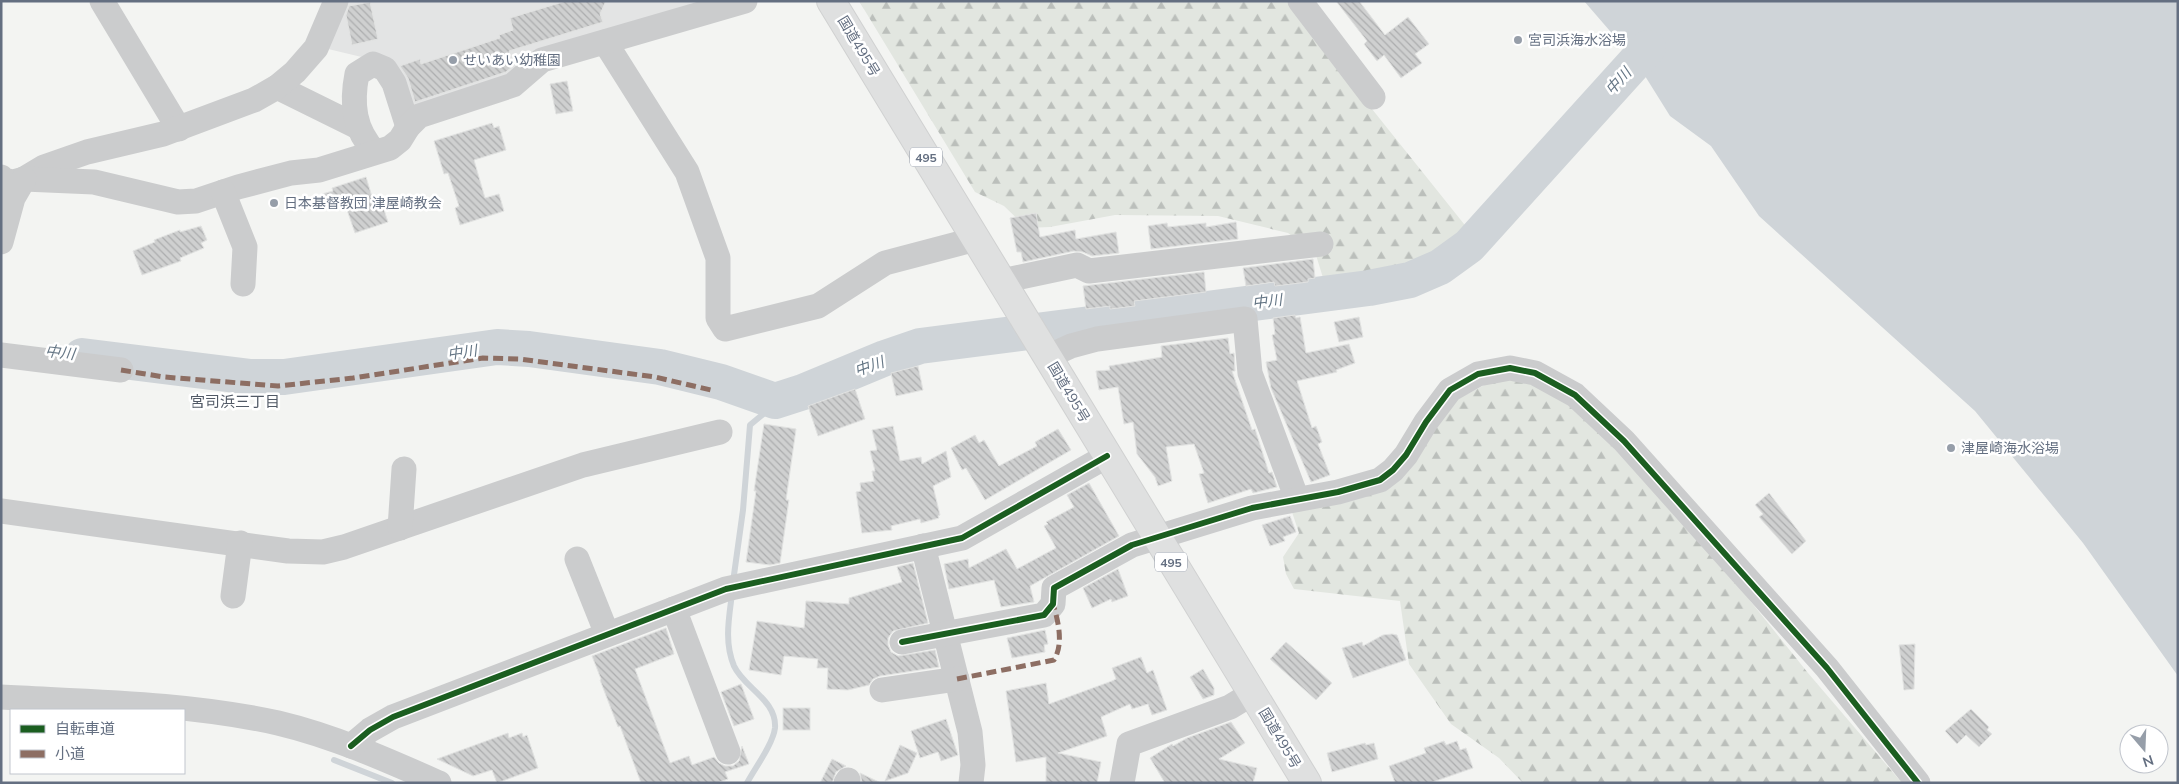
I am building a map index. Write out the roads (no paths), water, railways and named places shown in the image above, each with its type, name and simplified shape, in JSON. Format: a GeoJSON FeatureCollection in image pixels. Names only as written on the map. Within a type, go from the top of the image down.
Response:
{"type":"FeatureCollection","features":[{"type":"Feature","properties":{"kind":"highway","name":"国道495号"},"geometry":{"type":"LineString","coordinates":[[831,1],[1307,783]]}},
{"type":"Feature","properties":{"kind":"street"},"geometry":{"type":"LineString","coordinates":[[102,1],[179,129]]}},
{"type":"Feature","properties":{"kind":"street"},"geometry":{"type":"LineString","coordinates":[[12,178],[87,152],[179,129],[254,100],[277,87],[295,72],[316,48],[336,1]]}},
{"type":"Feature","properties":{"kind":"street"},"geometry":{"type":"LineString","coordinates":[[12,178],[94,182],[178,202],[196,201],[292,173],[319,170],[390,148],[400,140],[408,127],[419,116],[513,85],[542,60],[745,1]]}},
{"type":"Feature","properties":{"kind":"street"},"geometry":{"type":"LineString","coordinates":[[1300,1],[1373,97]]}},
{"type":"Feature","properties":{"kind":"street"},"geometry":{"type":"LineString","coordinates":[[605,42],[687,172],[718,258],[718,318],[725,329],[818,306],[885,263],[976,239]]}},
{"type":"Feature","properties":{"kind":"street"},"geometry":{"type":"LineString","coordinates":[[375,152],[358,128],[353,96],[357,74],[373,64],[385,69],[394,83],[408,127]]}},
{"type":"Feature","properties":{"kind":"street"},"geometry":{"type":"LineString","coordinates":[[277,87],[358,128]]}},
{"type":"Feature","properties":{"kind":"street"},"geometry":{"type":"LineString","coordinates":[[1,242],[13,198],[12,178]]}},
{"type":"Feature","properties":{"kind":"street"},"geometry":{"type":"LineString","coordinates":[[223,192],[245,247],[243,284]]}},
{"type":"Feature","properties":{"kind":"street"},"geometry":{"type":"LineString","coordinates":[[1002,281],[1077,265],[1089,271],[1321,244]]}},
{"type":"Feature","properties":{"kind":"street"},"geometry":{"type":"LineString","coordinates":[[1042,348],[1072,346],[1097,339],[1244,319],[1250,373],[1297,499]]}},
{"type":"Feature","properties":{"kind":"street"},"geometry":{"type":"LineString","coordinates":[[1,355],[120,370]]}},
{"type":"Feature","properties":{"kind":"street"},"geometry":{"type":"LineString","coordinates":[[902,642],[1044,615],[1053,604],[1054,588],[1132,545],[1157,539],[1252,508],[1338,492],[1380,480],[1393,470],[1406,455],[1426,422],[1450,390],[1478,374],[1510,368],[1535,373],[1575,395],[1624,441],[1827,668],[1918,783]]}},
{"type":"Feature","properties":{"kind":"street"},"geometry":{"type":"LineString","coordinates":[[1,511],[288,551],[323,552],[344,547],[583,465],[720,432]]}},
{"type":"Feature","properties":{"kind":"street"},"geometry":{"type":"LineString","coordinates":[[351,746],[370,730],[393,717],[730,587],[962,538],[1107,456]]}},
{"type":"Feature","properties":{"kind":"street"},"geometry":{"type":"LineString","coordinates":[[400,528],[404,469]]}},
{"type":"Feature","properties":{"kind":"street"},"geometry":{"type":"LineString","coordinates":[[233,596],[240,543]]}},
{"type":"Feature","properties":{"kind":"street"},"geometry":{"type":"LineString","coordinates":[[923,546],[970,732],[973,765],[971,783]]}},
{"type":"Feature","properties":{"kind":"street"},"geometry":{"type":"LineString","coordinates":[[577,559],[607,634]]}},
{"type":"Feature","properties":{"kind":"street"},"geometry":{"type":"LineString","coordinates":[[674,609],[728,752]]}},
{"type":"Feature","properties":{"kind":"street"},"geometry":{"type":"LineString","coordinates":[[882,690],[957,679]]}},
{"type":"Feature","properties":{"kind":"street"},"geometry":{"type":"LineString","coordinates":[[1122,783],[1129,744],[1230,707],[1253,694]]}},
{"type":"Feature","properties":{"kind":"street"},"geometry":{"type":"LineString","coordinates":[[1,697],[181,709]]}},
{"type":"Feature","properties":{"kind":"street"},"geometry":{"type":"LineString","coordinates":[[185,709],[279,723],[351,746],[439,783]]}},
{"type":"Feature","properties":{"kind":"waterway","name":"中川"},"geometry":{"type":"LineString","coordinates":[[82,356],[251,377],[284,377],[497,347],[529,349],[660,367],[721,382],[775,401],[803,392],[885,358],[920,346],[1369,288],[1410,280],[1440,267],[1469,246],[1648,48]]}},
{"type":"Feature","properties":{"kind":"waterway"},"geometry":{"type":"LineString","coordinates":[[733,582],[743,510],[750,425],[774,405],[775,401]]}},
{"type":"Feature","properties":{"kind":"waterway"},"geometry":{"type":"LineString","coordinates":[[732,594],[728,630],[731,657],[739,674],[766,702],[771,710],[775,728],[771,741],[747,783]]}},
{"type":"Feature","properties":{"kind":"waterway"},"geometry":{"type":"LineString","coordinates":[[334,760],[392,783]]}},
{"type":"Feature","properties":{"kind":"place","name":"宮司浜海水浴場"},"geometry":{"type":"Point","coordinates":[1518,40]}},
{"type":"Feature","properties":{"kind":"place","name":"せいあい幼稚園"},"geometry":{"type":"Point","coordinates":[453,60]}},
{"type":"Feature","properties":{"kind":"place","name":"日本基督教団 津屋崎教会"},"geometry":{"type":"Point","coordinates":[274,203]}},
{"type":"Feature","properties":{"kind":"place","name":"津屋崎海水浴場"},"geometry":{"type":"Point","coordinates":[1951,448]}},
{"type":"Feature","properties":{"kind":"district","name":"宮司浜三丁目"},"geometry":{"type":"Point","coordinates":[235,401]}}]}
